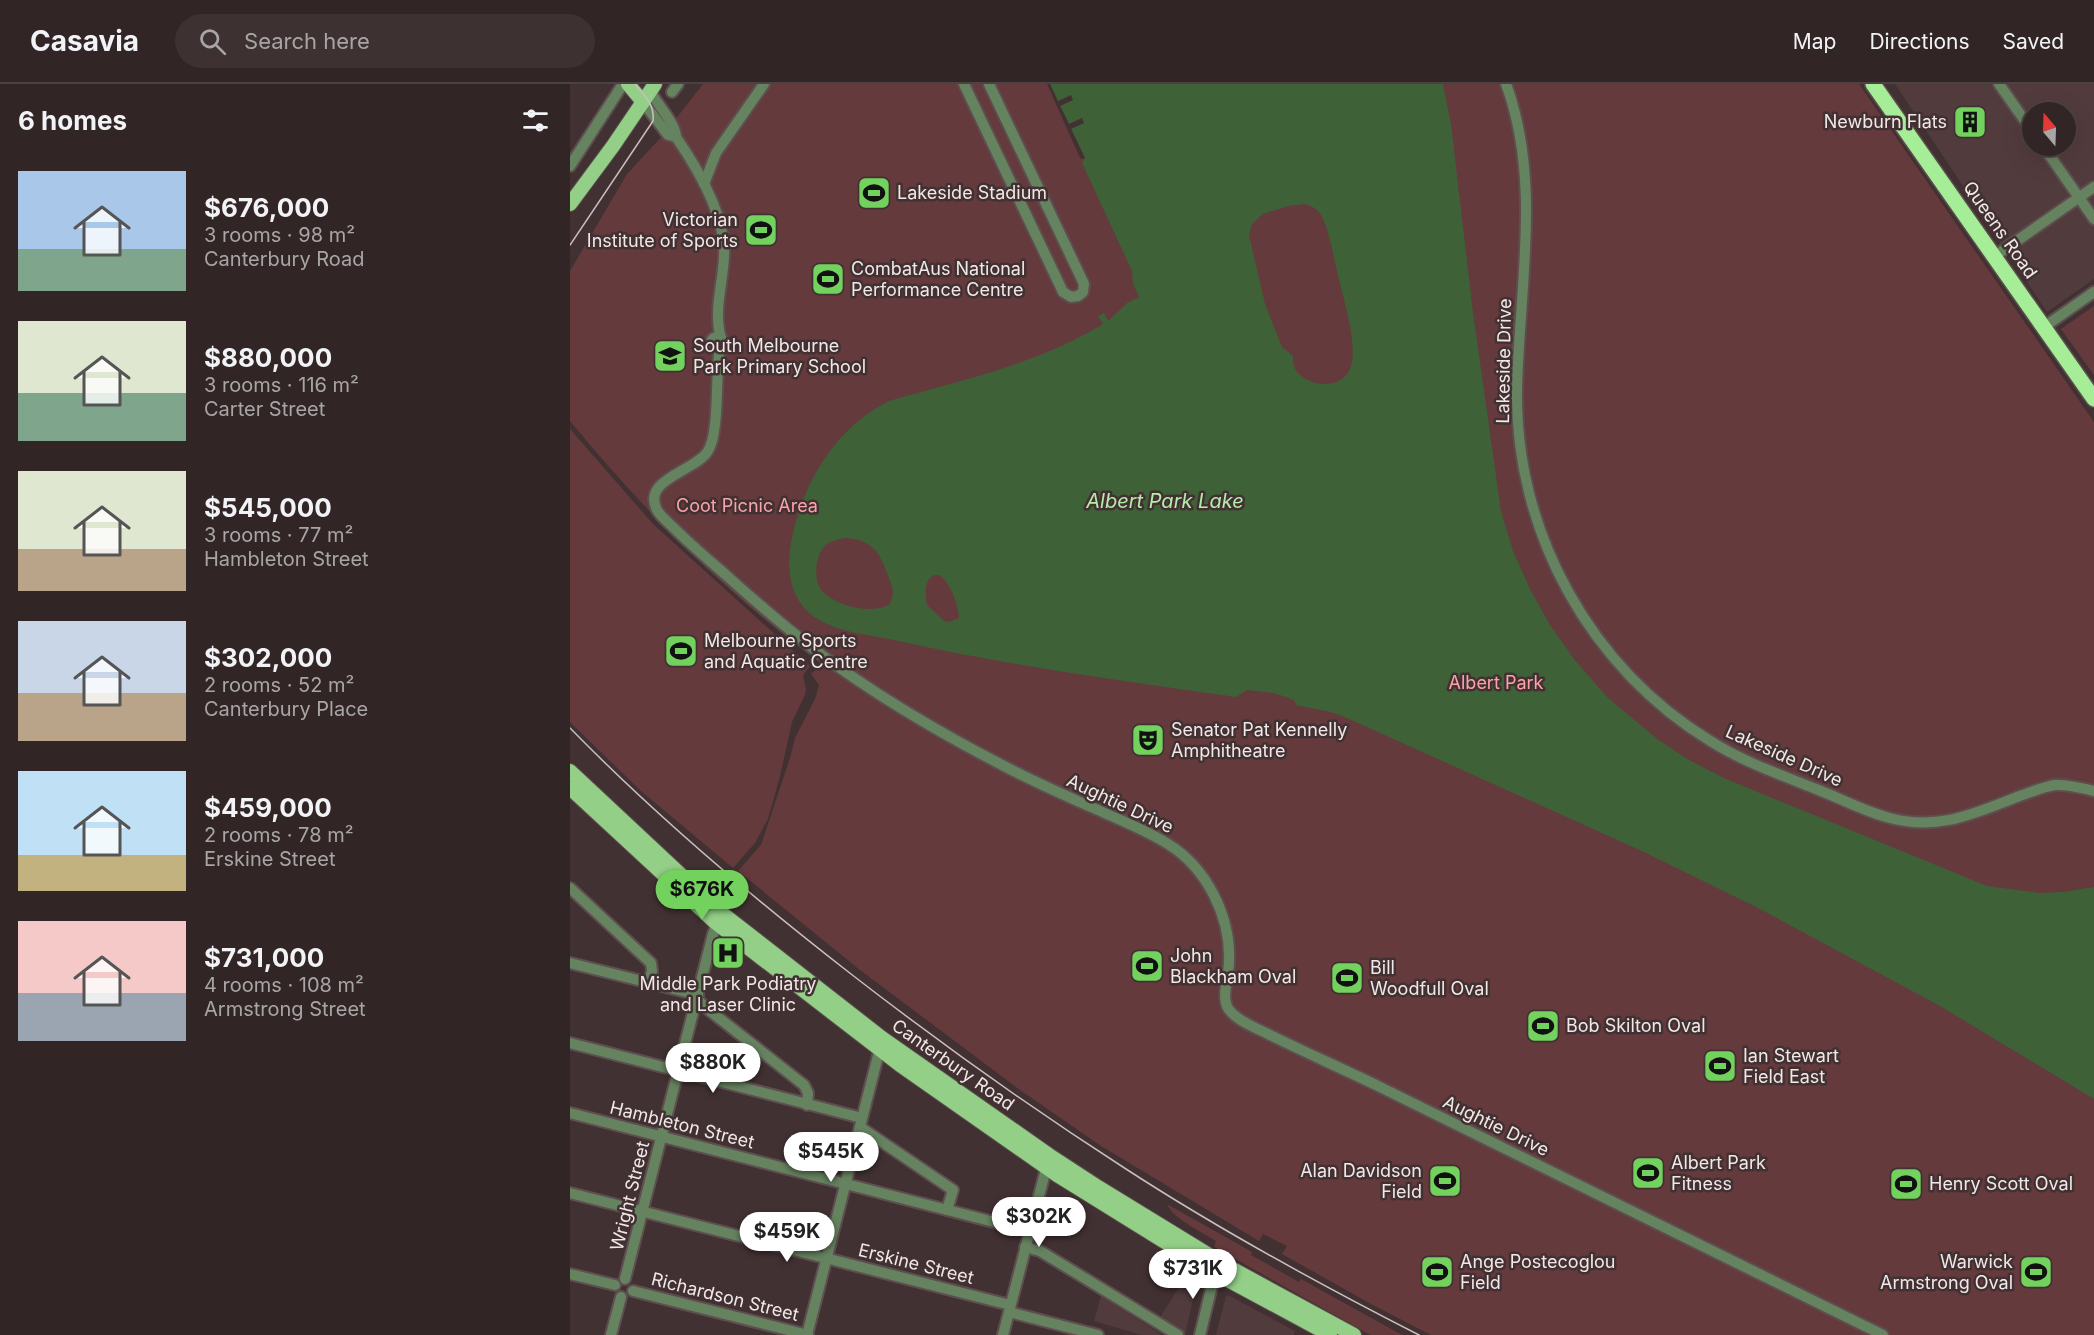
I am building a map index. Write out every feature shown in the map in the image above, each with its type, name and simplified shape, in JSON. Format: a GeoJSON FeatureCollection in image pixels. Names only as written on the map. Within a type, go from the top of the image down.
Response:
{"type":"FeatureCollection","features":[{"type":"Feature","properties":{"kind":"highway","name":"Queens Road"},"geometry":{"type":"LineString","coordinates":[[1873,84],[2094,399]]}},
{"type":"Feature","properties":{"kind":"main road"},"geometry":{"type":"LineString","coordinates":[[570,204],[613,146],[648,90],[628,84]]}},
{"type":"Feature","properties":{"kind":"main road","name":"Canterbury Road"},"geometry":{"type":"LineString","coordinates":[[570,771],[720,918]]}},
{"type":"Feature","properties":{"kind":"main road","name":"Canterbury Road"},"geometry":{"type":"LineString","coordinates":[[570,788],[720,918],[881,1044],[1048,1161],[1215,1273],[1330,1335]]}},
{"type":"Feature","properties":{"kind":"main road","name":"Canterbury Road"},"geometry":{"type":"LineString","coordinates":[[1048,1161],[1224,1264],[1354,1335]]}},
{"type":"Feature","properties":{"kind":"street"},"geometry":{"type":"LineString","coordinates":[[570,166],[623,84]]}},
{"type":"Feature","properties":{"kind":"street"},"geometry":{"type":"LineString","coordinates":[[704,184],[717,150],[764,84]]}},
{"type":"Feature","properties":{"kind":"street"},"geometry":{"type":"LineString","coordinates":[[964,84],[1063,292],[1071,297],[1078,296],[1083,292],[1084,284],[989,84]]}},
{"type":"Feature","properties":{"kind":"street","name":"Lakeside Drive"},"geometry":{"type":"LineString","coordinates":[[1506,84],[1520,129],[1524,166],[1525,227],[1517,391],[1522,465],[1536,522],[1553,565],[1577,609],[1607,651],[1654,699],[1712,742],[1752,762],[1888,818],[1919,823],[1938,823],[1972,815],[2052,785],[2094,791]]}},
{"type":"Feature","properties":{"kind":"street"},"geometry":{"type":"LineString","coordinates":[[1999,84],[2022,117]]}},
{"type":"Feature","properties":{"kind":"street","name":"Aughtie Drive"},"geometry":{"type":"LineString","coordinates":[[648,90],[668,135],[676,137],[690,156],[704,184],[724,239],[724,263],[717,323],[714,431],[711,446],[697,463],[666,480],[657,488],[655,501],[659,513],[766,611],[846,672],[968,747],[1049,789],[1166,842],[1187,858],[1205,879],[1222,917],[1229,955],[1225,1002],[1231,1012],[1250,1025],[1883,1335]]}},
{"type":"Feature","properties":{"kind":"street"},"geometry":{"type":"LineString","coordinates":[[2050,156],[2094,219]]}},
{"type":"Feature","properties":{"kind":"street"},"geometry":{"type":"LineString","coordinates":[[1995,256],[2094,187]]}},
{"type":"Feature","properties":{"kind":"street"},"geometry":{"type":"LineString","coordinates":[[2044,327],[2094,292]]}},
{"type":"Feature","properties":{"kind":"street"},"geometry":{"type":"LineString","coordinates":[[570,888],[651,963],[652,972],[649,983]]}},
{"type":"Feature","properties":{"kind":"street","name":"Wright Street"},"geometry":{"type":"LineString","coordinates":[[626,1279],[697,997],[720,918]]}},
{"type":"Feature","properties":{"kind":"street"},"geometry":{"type":"LineString","coordinates":[[570,963],[697,997],[705,1007],[804,1085],[808,1093],[807,1105]]}},
{"type":"Feature","properties":{"kind":"street"},"geometry":{"type":"LineString","coordinates":[[570,1043],[807,1105],[861,1122],[953,1190],[947,1210]]}},
{"type":"Feature","properties":{"kind":"street"},"geometry":{"type":"LineString","coordinates":[[807,1335],[881,1044]]}},
{"type":"Feature","properties":{"kind":"street","name":"Hambleton Street"},"geometry":{"type":"LineString","coordinates":[[570,1113],[1029,1231]]}},
{"type":"Feature","properties":{"kind":"street"},"geometry":{"type":"LineString","coordinates":[[1003,1335],[1048,1161]]}},
{"type":"Feature","properties":{"kind":"street","name":"Erskine Street"},"geometry":{"type":"LineString","coordinates":[[570,1193],[1010,1308],[1098,1335]]}},
{"type":"Feature","properties":{"kind":"street"},"geometry":{"type":"LineString","coordinates":[[1025,1247],[1040,1251],[1178,1335]]}},
{"type":"Feature","properties":{"kind":"street"},"geometry":{"type":"LineString","coordinates":[[1200,1335],[1215,1273]]}},
{"type":"Feature","properties":{"kind":"street"},"geometry":{"type":"LineString","coordinates":[[570,1274],[615,1285]]}},
{"type":"Feature","properties":{"kind":"street"},"geometry":{"type":"LineString","coordinates":[[615,1285],[618,1281],[626,1279],[632,1284],[633,1291],[629,1296],[621,1297]]}},
{"type":"Feature","properties":{"kind":"street"},"geometry":{"type":"LineString","coordinates":[[615,1285],[616,1292],[621,1297]]}},
{"type":"Feature","properties":{"kind":"street","name":"Richardson Street"},"geometry":{"type":"LineString","coordinates":[[633,1291],[807,1335]]}},
{"type":"Feature","properties":{"kind":"street"},"geometry":{"type":"LineString","coordinates":[[611,1335],[621,1297]]}},
{"type":"Feature","properties":{"kind":"shaded area"},"geometry":{"type":"Polygon","coordinates":[[[1895,84],[2094,84],[2094,279],[2047,312],[1895,84]]]}},
{"type":"Feature","properties":{"kind":"shaded area"},"geometry":{"type":"Polygon","coordinates":[[[1189,1271],[1198,1277],[1185,1335],[1159,1319],[1189,1271]]]}},
{"type":"Feature","properties":{"kind":"shaded area"},"geometry":{"type":"Polygon","coordinates":[[[1228,1295],[1295,1331],[1294,1335],[1216,1335],[1228,1295]]]}},
{"type":"Feature","properties":{"kind":"shaded area"},"geometry":{"type":"Polygon","coordinates":[[[1101,1296],[1162,1335],[1142,1335],[1094,1321],[1101,1296]]]}},
{"type":"Feature","properties":{"kind":"green space","name":"Albert Park"},"geometry":{"type":"Polygon","coordinates":[[[703,84],[1859,84],[2094,422],[2094,1335],[1431,1335],[1282,1254],[1287,1246],[1263,1234],[1259,1241],[1101,1146],[1020,1090],[860,970],[738,871],[761,845],[795,738],[815,699],[819,685],[811,674],[822,664],[752,609],[688,550],[628,488],[570,421],[570,271],[627,174],[664,134],[703,84]]]}},
{"type":"Feature","properties":{"kind":"green space"},"geometry":{"type":"Polygon","coordinates":[[[2094,306],[2094,375],[2061,329],[2094,306]]]}},
{"type":"Feature","properties":{"kind":"green space","name":"Melbourne Sports and Aquatic Centre"},"geometry":{"type":"Polygon","coordinates":[[[570,429],[653,524],[810,666],[803,675],[805,695],[792,722],[768,819],[755,843],[733,868],[641,791],[570,722],[570,429]]]}},
{"type":"Feature","properties":{"kind":"green space"},"geometry":{"type":"Polygon","coordinates":[[[1167,1204],[1252,1252],[1251,1255],[1299,1282],[1301,1279],[1402,1335],[1371,1335],[1365,1332],[1214,1247],[1216,1241],[1181,1220],[1167,1204]]]}},
{"type":"Feature","properties":{"kind":"water","name":"Albert Park Lake"},"geometry":{"type":"Polygon","coordinates":[[[1050,84],[1443,84],[1451,124],[1473,313],[1501,511],[1513,551],[1550,625],[1574,659],[1607,697],[1656,738],[1689,760],[1726,779],[1987,886],[2039,893],[2094,887],[2094,1099],[1940,1006],[1760,909],[1644,852],[1347,718],[1331,712],[1296,705],[1294,700],[1274,693],[1247,690],[1236,697],[1067,672],[941,650],[837,628],[806,610],[798,600],[790,577],[789,564],[794,527],[812,480],[844,434],[873,410],[889,401],[999,370],[1078,338],[1103,324],[1098,316],[1104,313],[1108,321],[1127,303],[1139,297],[1133,284],[1132,271],[1082,163],[1085,158],[1050,84]],[[1305,204],[1288,206],[1263,214],[1252,224],[1249,235],[1265,304],[1282,347],[1293,356],[1295,369],[1307,380],[1324,384],[1333,383],[1341,380],[1347,374],[1353,357],[1353,346],[1332,246],[1325,224],[1317,210],[1305,204]],[[844,538],[833,541],[823,548],[818,558],[816,576],[823,592],[837,602],[864,609],[889,605],[893,595],[892,588],[886,569],[874,549],[854,539],[844,538]],[[940,575],[931,577],[926,588],[927,605],[944,621],[949,622],[959,618],[951,589],[940,575]]]}},
{"type":"Feature","properties":{"kind":"pier"},"geometry":{"type":"Polygon","coordinates":[[[1047,84],[1050,84],[1058,101],[1071,95],[1073,100],[1060,106],[1069,124],[1082,118],[1084,123],[1071,129],[1085,158],[1083,159],[1080,158],[1047,84]]]}},
{"type":"Feature","properties":{"kind":"tram line"},"geometry":{"type":"LineString","coordinates":[[570,245],[653,121],[651,105],[635,84]]}},
{"type":"Feature","properties":{"kind":"tram line"},"geometry":{"type":"LineString","coordinates":[[570,728],[671,825],[778,916],[918,1025],[986,1074],[1091,1146],[1197,1214],[1419,1335]]}},
{"type":"Feature","properties":{"kind":"place","name":"Newburn Flats"},"geometry":{"type":"Point","coordinates":[1970,122]}},
{"type":"Feature","properties":{"kind":"place","name":"Lakeside Stadium"},"geometry":{"type":"Point","coordinates":[874,193]}},
{"type":"Feature","properties":{"kind":"place","name":"Victorian Institute of Sports"},"geometry":{"type":"Point","coordinates":[761,230]}},
{"type":"Feature","properties":{"kind":"place","name":"CombatAus National Performance Centre"},"geometry":{"type":"Point","coordinates":[828,279]}},
{"type":"Feature","properties":{"kind":"place","name":"South Melbourne Park Primary School"},"geometry":{"type":"Point","coordinates":[670,356]}},
{"type":"Feature","properties":{"kind":"place","name":"Melbourne Sports and Aquatic Centre"},"geometry":{"type":"Point","coordinates":[681,651]}},
{"type":"Feature","properties":{"kind":"place","name":"Senator Pat Kennelly Amphitheatre"},"geometry":{"type":"Point","coordinates":[1148,740]}},
{"type":"Feature","properties":{"kind":"place","name":"Middle Park Podiatry and Laser Clinic"},"geometry":{"type":"Point","coordinates":[728,953]}},
{"type":"Feature","properties":{"kind":"place","name":"John Blackham Oval"},"geometry":{"type":"Point","coordinates":[1147,966]}},
{"type":"Feature","properties":{"kind":"place","name":"Bill Woodfull Oval"},"geometry":{"type":"Point","coordinates":[1347,978]}},
{"type":"Feature","properties":{"kind":"place","name":"Bob Skilton Oval"},"geometry":{"type":"Point","coordinates":[1543,1026]}},
{"type":"Feature","properties":{"kind":"place","name":"Ian Stewart Field East"},"geometry":{"type":"Point","coordinates":[1720,1066]}},
{"type":"Feature","properties":{"kind":"place","name":"Albert Park Fitness"},"geometry":{"type":"Point","coordinates":[1648,1173]}},
{"type":"Feature","properties":{"kind":"place","name":"Alan Davidson Field"},"geometry":{"type":"Point","coordinates":[1445,1181]}},
{"type":"Feature","properties":{"kind":"place","name":"Henry Scott Oval"},"geometry":{"type":"Point","coordinates":[1906,1184]}},
{"type":"Feature","properties":{"kind":"place","name":"Ange Postecoglou Field"},"geometry":{"type":"Point","coordinates":[1437,1272]}},
{"type":"Feature","properties":{"kind":"place","name":"Warwick Armstrong Oval"},"geometry":{"type":"Point","coordinates":[2036,1272]}},
{"type":"Feature","properties":{"kind":"park label","name":"Coot Picnic Area"},"geometry":{"type":"Point","coordinates":[747,506]}}]}
